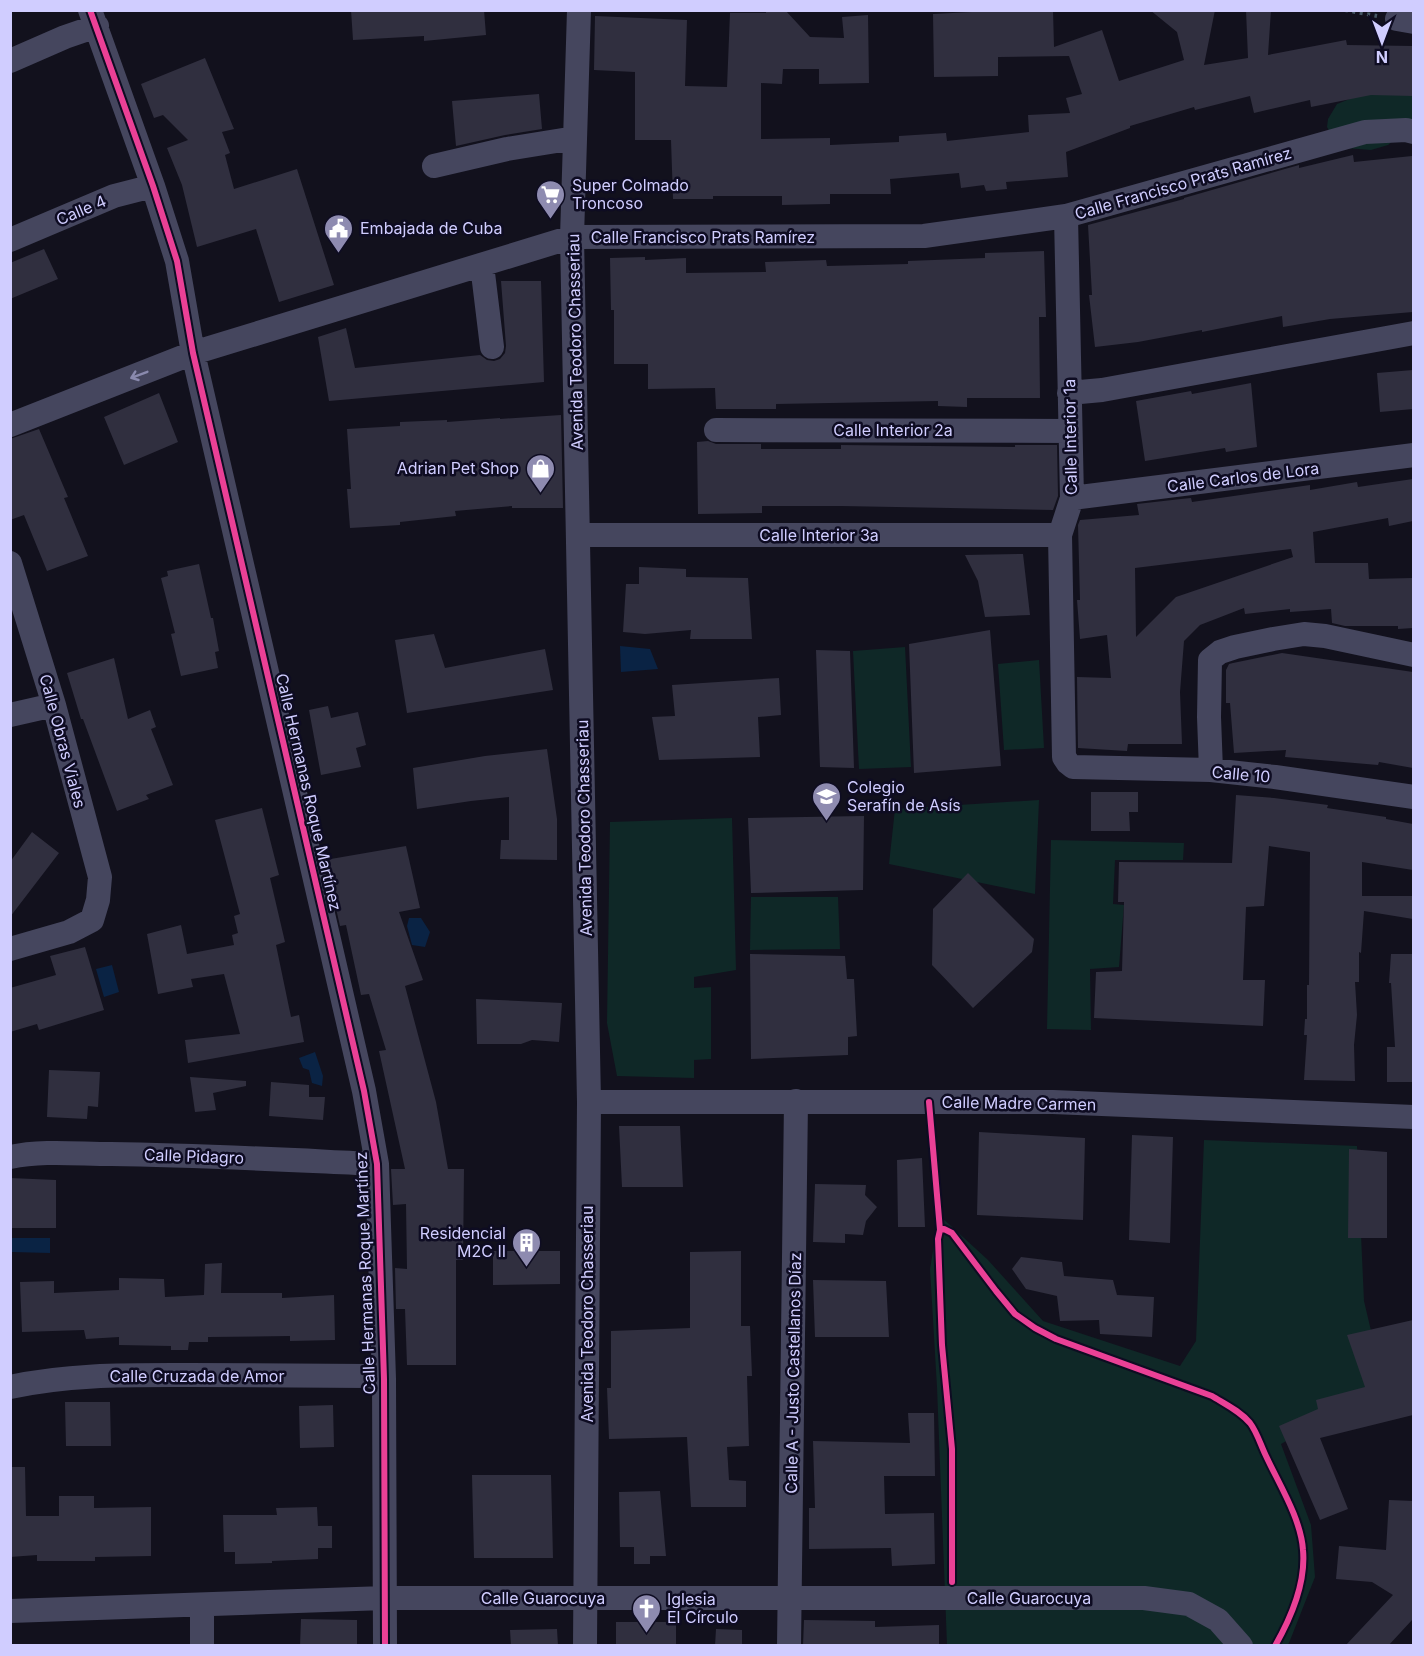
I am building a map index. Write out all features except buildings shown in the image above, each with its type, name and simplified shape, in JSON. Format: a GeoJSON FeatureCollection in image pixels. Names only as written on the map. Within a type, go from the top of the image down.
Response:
{"type":"FeatureCollection","features":[{"type":"Feature","properties":{"kind":"street","name":"Avenida Teodoro Chasseriau"},"geometry":{"type":"LineString","coordinates":[[579,10],[572,237],[589,1102],[585,1646]]}},
{"type":"Feature","properties":{"kind":"street"},"geometry":{"type":"LineString","coordinates":[[10,61],[65,37],[94,18]]}},
{"type":"Feature","properties":{"kind":"street","name":"Calle Hermanas Roque Martínez"},"geometry":{"type":"LineString","coordinates":[[94,18],[177,261],[193,354],[361,1079],[378,1164],[384,1379],[385,1646]]}},
{"type":"Feature","properties":{"kind":"street","name":"Calle Francisco Prats Ramírez"},"geometry":{"type":"LineString","coordinates":[[10,425],[193,354],[572,237],[924,236],[1066,216],[1365,132],[1406,130],[1413,132]]}},
{"type":"Feature","properties":{"kind":"street"},"geometry":{"type":"LineString","coordinates":[[434,166],[507,149],[575,138]]}},
{"type":"Feature","properties":{"kind":"street","name":"Calle 4"},"geometry":{"type":"LineString","coordinates":[[10,240],[114,196],[153,186]]}},
{"type":"Feature","properties":{"kind":"street","name":"Calle Interior 1a"},"geometry":{"type":"LineString","coordinates":[[1066,216],[1072,498],[1060,535],[1064,757],[1068,764]]}},
{"type":"Feature","properties":{"kind":"street"},"geometry":{"type":"LineString","coordinates":[[482,265],[492,347]]}},
{"type":"Feature","properties":{"kind":"street"},"geometry":{"type":"LineString","coordinates":[[1070,393],[1102,390],[1413,333]]}},
{"type":"Feature","properties":{"kind":"street","name":"Calle Interior 2a"},"geometry":{"type":"LineString","coordinates":[[716,430],[1070,431]]}},
{"type":"Feature","properties":{"kind":"street","name":"Calle Carlos de Lora"},"geometry":{"type":"LineString","coordinates":[[1072,498],[1413,455]]}},
{"type":"Feature","properties":{"kind":"street","name":"Calle Interior 3a"},"geometry":{"type":"LineString","coordinates":[[579,535],[1060,535]]}},
{"type":"Feature","properties":{"kind":"street","name":"Calle Obras Viales"},"geometry":{"type":"LineString","coordinates":[[10,563],[54,705],[100,877],[98,900],[92,920],[69,933],[10,949]]}},
{"type":"Feature","properties":{"kind":"street"},"geometry":{"type":"LineString","coordinates":[[1211,770],[1210,660],[1220,651],[1304,634],[1324,636],[1413,655]]}},
{"type":"Feature","properties":{"kind":"street"},"geometry":{"type":"LineString","coordinates":[[10,715],[54,705]]}},
{"type":"Feature","properties":{"kind":"street","name":"Calle 10"},"geometry":{"type":"LineString","coordinates":[[1068,764],[1073,767],[1211,770],[1413,797]]}},
{"type":"Feature","properties":{"kind":"street","name":"Calle A - Justo Castellanos Díaz"},"geometry":{"type":"LineString","coordinates":[[789,1646],[796,1101]]}},
{"type":"Feature","properties":{"kind":"street","name":"Calle Madre Carmen"},"geometry":{"type":"LineString","coordinates":[[589,1102],[1053,1102],[1413,1117]]}},
{"type":"Feature","properties":{"kind":"street","name":"Calle Pidagro"},"geometry":{"type":"LineString","coordinates":[[10,1157],[41,1154],[130,1154],[378,1164]]}},
{"type":"Feature","properties":{"kind":"street","name":"Calle Cruzada de Amor"},"geometry":{"type":"LineString","coordinates":[[10,1387],[65,1378],[120,1375],[368,1376],[384,1379]]}},
{"type":"Feature","properties":{"kind":"street","name":"Calle Guarocuya"},"geometry":{"type":"LineString","coordinates":[[10,1611],[385,1598],[1144,1598],[1189,1604],[1218,1620],[1241,1646]]}},
{"type":"Feature","properties":{"kind":"street"},"geometry":{"type":"LineString","coordinates":[[202,1605],[202,1646]]}},
{"type":"Feature","properties":{"kind":"path"},"geometry":{"type":"LineString","coordinates":[[1345,10],[1405,21]]}},
{"type":"Feature","properties":{"kind":"green space"},"geometry":{"type":"Polygon","coordinates":[[[1413,87],[1413,123],[1388,145],[1371,150],[1346,148],[1332,136],[1327,127],[1328,119],[1337,104],[1375,89],[1413,87]]]}},
{"type":"Feature","properties":{"kind":"green space"},"geometry":{"type":"Polygon","coordinates":[[[905,647],[911,767],[859,769],[853,651],[905,647]]]}},
{"type":"Feature","properties":{"kind":"green space"},"geometry":{"type":"Polygon","coordinates":[[[1039,660],[1044,748],[1004,750],[998,664],[1039,660]]]}},
{"type":"Feature","properties":{"kind":"green space"},"geometry":{"type":"Polygon","coordinates":[[[1039,800],[1035,894],[889,864],[895,809],[1039,800]]]}},
{"type":"Feature","properties":{"kind":"green space"},"geometry":{"type":"Polygon","coordinates":[[[732,818],[736,970],[694,977],[694,988],[711,987],[711,1059],[694,1060],[694,1078],[617,1076],[607,1023],[610,822],[732,818]]]}},
{"type":"Feature","properties":{"kind":"green space"},"geometry":{"type":"Polygon","coordinates":[[[1051,840],[1184,843],[1183,860],[1115,860],[1113,904],[1124,905],[1119,967],[1090,969],[1091,1030],[1047,1029],[1051,840]]]}},
{"type":"Feature","properties":{"kind":"green space"},"geometry":{"type":"Polygon","coordinates":[[[751,897],[838,897],[840,949],[750,950],[751,897]]]}},
{"type":"Feature","properties":{"kind":"green space"},"geometry":{"type":"Polygon","coordinates":[[[1204,1140],[1357,1146],[1364,1301],[1384,1386],[1281,1444],[1311,1525],[1315,1577],[1289,1643],[1287,1645],[947,1645],[930,1269],[939,1215],[988,1260],[1043,1321],[1180,1366],[1196,1341],[1204,1140]]]}},
{"type":"Feature","properties":{"kind":"water"},"geometry":{"type":"Polygon","coordinates":[[[620,646],[650,649],[658,669],[621,672],[620,646]]]}},
{"type":"Feature","properties":{"kind":"water"},"geometry":{"type":"Polygon","coordinates":[[[409,918],[421,918],[430,932],[425,947],[412,945],[407,926],[409,918]]]}},
{"type":"Feature","properties":{"kind":"water"},"geometry":{"type":"Polygon","coordinates":[[[112,965],[119,992],[104,997],[96,969],[112,965]]]}},
{"type":"Feature","properties":{"kind":"water"},"geometry":{"type":"Polygon","coordinates":[[[315,1052],[323,1076],[322,1086],[312,1083],[309,1070],[303,1068],[299,1058],[315,1052]]]}},
{"type":"Feature","properties":{"kind":"water"},"geometry":{"type":"Polygon","coordinates":[[[12,1238],[50,1238],[50,1253],[12,1252],[12,1238]]]}},
{"type":"Feature","properties":{"kind":"cycle path"},"geometry":{"type":"LineString","coordinates":[[90,10],[153,186],[177,261],[193,353],[364,1091],[377,1164],[384,1379],[385,1646]]}},
{"type":"Feature","properties":{"kind":"cycle path"},"geometry":{"type":"LineString","coordinates":[[929,1102],[940,1230]]}},
{"type":"Feature","properties":{"kind":"cycle path"},"geometry":{"type":"LineString","coordinates":[[952,1582],[952,1449],[942,1345],[938,1239],[940,1230],[944,1229],[952,1233],[1015,1314],[1035,1328],[1056,1339],[1212,1396],[1237,1411],[1250,1423],[1294,1514],[1303,1550],[1300,1587],[1287,1624],[1275,1646]]}},
{"type":"Feature","properties":{"kind":"place","name":"Super Colmado Troncoso"},"geometry":{"type":"Point","coordinates":[551,220]}},
{"type":"Feature","properties":{"kind":"place","name":"Embajada de Cuba"},"geometry":{"type":"Point","coordinates":[339,254]}},
{"type":"Feature","properties":{"kind":"place","name":"Adrian Pet Shop"},"geometry":{"type":"Point","coordinates":[540,494]}},
{"type":"Feature","properties":{"kind":"place","name":"Colegio Serafín de Asís"},"geometry":{"type":"Point","coordinates":[826,822]}},
{"type":"Feature","properties":{"kind":"place","name":"Residencial M2C II"},"geometry":{"type":"Point","coordinates":[527,1268]}},
{"type":"Feature","properties":{"kind":"place","name":"Iglesia El Círculo"},"geometry":{"type":"Point","coordinates":[646,1634]}}]}
